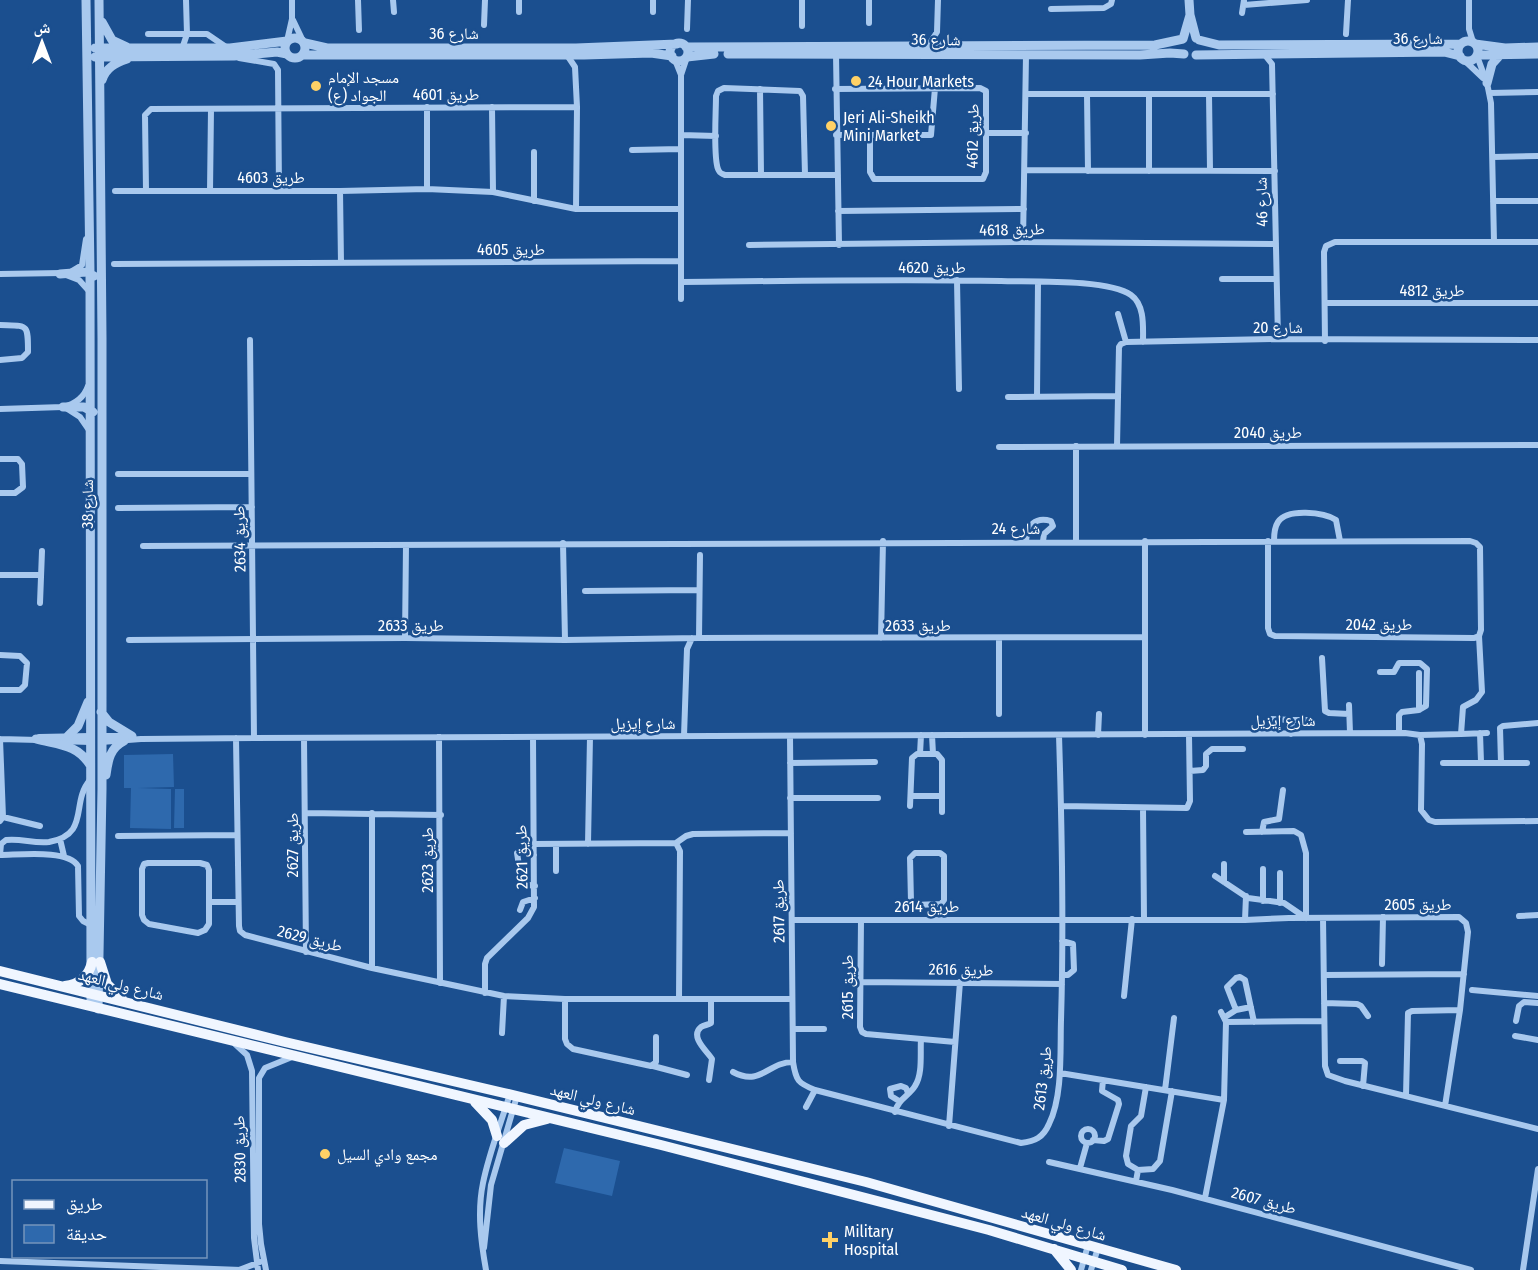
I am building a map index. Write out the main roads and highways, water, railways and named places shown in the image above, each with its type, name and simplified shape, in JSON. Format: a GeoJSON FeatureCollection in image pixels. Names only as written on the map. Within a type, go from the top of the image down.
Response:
{"type":"FeatureCollection","features":[{"type":"Feature","properties":{"kind":"main road"},"geometry":{"type":"LineString","coordinates":[[64,986],[82,980],[96,962],[107,984],[125,1000]]}},
{"type":"Feature","properties":{"kind":"main road","name":"شارع ولي العهد"},"geometry":{"type":"LineString","coordinates":[[0,971],[125,1000],[512,1102],[602,1117],[867,1182],[1092,1256],[1120,1270]]}},
{"type":"Feature","properties":{"kind":"main road","name":"شارع ولي العهد"},"geometry":{"type":"LineString","coordinates":[[0,984],[472,1100],[512,1102],[548,1119],[672,1147],[989,1230],[1053,1249],[1176,1270]]}},
{"type":"Feature","properties":{"kind":"main road"},"geometry":{"type":"LineString","coordinates":[[472,1100],[492,1120],[500,1139],[524,1125],[548,1119]]}},
{"type":"Feature","properties":{"kind":"main road"},"geometry":{"type":"LineString","coordinates":[[1053,1249],[1071,1270]]}},
{"type":"Feature","properties":{"kind":"main road"},"geometry":{"type":"LineString","coordinates":[[1092,1256],[1160,1270]]}},
{"type":"Feature","properties":{"kind":"place","name":"24 Hour Markets"},"geometry":{"type":"Point","coordinates":[856,81]}},
{"type":"Feature","properties":{"kind":"place","name":"مسجد الإمام الجواد (ع)"},"geometry":{"type":"Point","coordinates":[316,86]}},
{"type":"Feature","properties":{"kind":"place","name":"Jeri Ali-Sheikh Mini Market"},"geometry":{"type":"Point","coordinates":[831,126]}},
{"type":"Feature","properties":{"kind":"place","name":"مجمع وادي السيل"},"geometry":{"type":"Point","coordinates":[325,1154]}},
{"type":"Feature","properties":{"kind":"place","name":"Military Hospital"},"geometry":{"type":"Point","coordinates":[830,1240]}}]}
